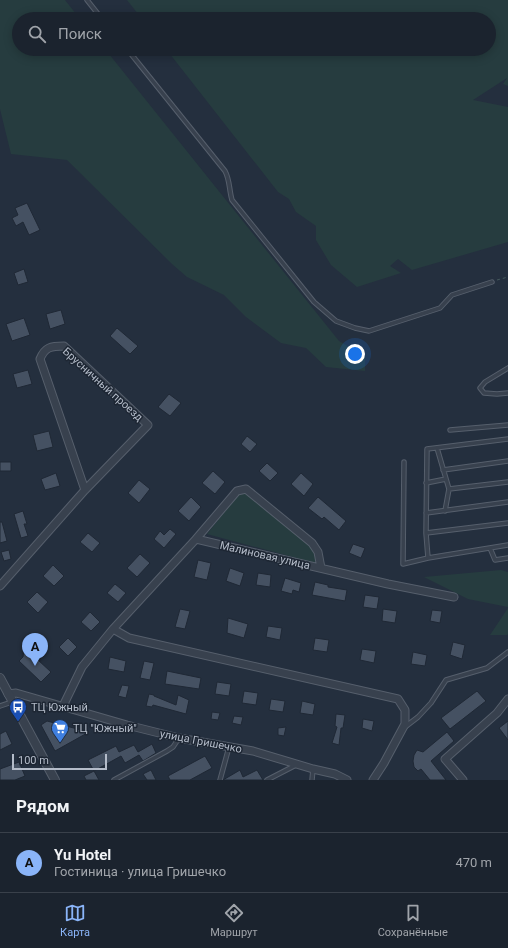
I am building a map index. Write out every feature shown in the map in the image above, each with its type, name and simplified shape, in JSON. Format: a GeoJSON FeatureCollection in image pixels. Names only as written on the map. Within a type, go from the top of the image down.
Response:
{"type":"FeatureCollection","features":[{"type":"Feature","properties":{"kind":"street","name":"Брусничный проезд"},"geometry":{"type":"LineString","coordinates":[[0,586],[85,490],[148,425],[64,346],[53,346],[43,351],[40,359],[85,490]]}},
{"type":"Feature","properties":{"kind":"street"},"geometry":{"type":"LineString","coordinates":[[63,706],[82,666],[113,629],[237,491],[246,489],[312,543],[318,552],[321,568]]}},
{"type":"Feature","properties":{"kind":"street","name":"Малиновая улица"},"geometry":{"type":"LineString","coordinates":[[196,538],[388,584],[454,597]]}},
{"type":"Feature","properties":{"kind":"street"},"geometry":{"type":"LineString","coordinates":[[113,629],[129,638],[398,699],[405,710],[405,724],[373,780]]}},
{"type":"Feature","properties":{"kind":"street"},"geometry":{"type":"LineString","coordinates":[[0,678],[55,780]]}},
{"type":"Feature","properties":{"kind":"street","name":"улица Гришечко"},"geometry":{"type":"LineString","coordinates":[[8,694],[16,693],[179,738],[253,751],[335,774],[347,780]]}},
{"type":"Feature","properties":{"kind":"street"},"geometry":{"type":"LineString","coordinates":[[463,780],[445,759],[497,713],[507,702]]}},
{"type":"Feature","properties":{"kind":"lane"},"geometry":{"type":"LineString","coordinates":[[87,0],[96,12]]}},
{"type":"Feature","properties":{"kind":"lane"},"geometry":{"type":"LineString","coordinates":[[133,56],[225,171],[228,176],[229,192],[232,200],[314,302],[336,321],[355,328],[369,330],[440,308],[452,295],[492,282]]}},
{"type":"Feature","properties":{"kind":"lane"},"geometry":{"type":"LineString","coordinates":[[508,368],[485,382],[480,388],[484,393],[508,393]]}},
{"type":"Feature","properties":{"kind":"lane"},"geometry":{"type":"LineString","coordinates":[[450,430],[508,425]]}},
{"type":"Feature","properties":{"kind":"lane"},"geometry":{"type":"LineString","coordinates":[[428,558],[426,533],[426,449],[508,439]]}},
{"type":"Feature","properties":{"kind":"lane"},"geometry":{"type":"LineString","coordinates":[[438,448],[449,489],[445,511]]}},
{"type":"Feature","properties":{"kind":"lane"},"geometry":{"type":"LineString","coordinates":[[444,470],[508,461]]}},
{"type":"Feature","properties":{"kind":"lane"},"geometry":{"type":"LineString","coordinates":[[404,462],[403,564],[428,558],[508,545]]}},
{"type":"Feature","properties":{"kind":"lane"},"geometry":{"type":"LineString","coordinates":[[426,483],[446,478]]}},
{"type":"Feature","properties":{"kind":"lane"},"geometry":{"type":"LineString","coordinates":[[449,489],[508,482]]}},
{"type":"Feature","properties":{"kind":"lane"},"geometry":{"type":"LineString","coordinates":[[426,513],[508,502]]}},
{"type":"Feature","properties":{"kind":"lane"},"geometry":{"type":"LineString","coordinates":[[426,533],[508,522]]}},
{"type":"Feature","properties":{"kind":"lane"},"geometry":{"type":"LineString","coordinates":[[490,548],[495,560],[508,558]]}},
{"type":"Feature","properties":{"kind":"lane"},"geometry":{"type":"LineString","coordinates":[[403,729],[418,717],[431,703],[446,680],[487,668],[508,652]]}},
{"type":"Feature","properties":{"kind":"lane"},"geometry":{"type":"LineString","coordinates":[[0,706],[12,702]]}},
{"type":"Feature","properties":{"kind":"lane"},"geometry":{"type":"LineString","coordinates":[[114,780],[167,751],[179,738]]}},
{"type":"Feature","properties":{"kind":"lane"},"geometry":{"type":"LineString","coordinates":[[220,780],[229,746]]}},
{"type":"Feature","properties":{"kind":"lane"},"geometry":{"type":"LineString","coordinates":[[267,780],[297,764]]}},
{"type":"Feature","properties":{"kind":"lane"},"geometry":{"type":"LineString","coordinates":[[312,780],[313,769]]}},
{"type":"Feature","properties":{"kind":"path"},"geometry":{"type":"LineString","coordinates":[[492,282],[508,277]]}},
{"type":"Feature","properties":{"kind":"green space"},"geometry":{"type":"Polygon","coordinates":[[[0,0],[65,0],[74,12],[12,12],[12,56],[111,56],[339,341],[365,356],[365,371],[326,367],[306,348],[281,343],[246,317],[224,295],[187,277],[67,160],[11,154],[0,109],[0,0]]]}},
{"type":"Feature","properties":{"kind":"green space"},"geometry":{"type":"Polygon","coordinates":[[[127,0],[508,0],[508,86],[503,84],[507,78],[473,100],[508,107],[508,242],[412,270],[398,259],[390,266],[401,273],[357,287],[331,265],[316,240],[316,226],[296,212],[289,199],[278,192],[171,56],[496,56],[496,12],[136,12],[127,0]]]}},
{"type":"Feature","properties":{"kind":"green space"},"geometry":{"type":"Polygon","coordinates":[[[245,493],[308,544],[316,554],[315,563],[207,534],[239,494],[245,493]]]}},
{"type":"Feature","properties":{"kind":"green space"},"geometry":{"type":"Polygon","coordinates":[[[501,570],[508,572],[508,607],[468,599],[424,577],[501,570]]]}},
{"type":"Feature","properties":{"kind":"green space"},"geometry":{"type":"Polygon","coordinates":[[[508,608],[508,634],[490,635],[508,608]]]}},
{"type":"Feature","properties":{"kind":"building"},"geometry":{"type":"Polygon","coordinates":[[[27,203],[40,230],[29,235],[23,222],[16,226],[12,218],[18,215],[15,208],[27,203]]]}},
{"type":"Feature","properties":{"kind":"building"},"geometry":{"type":"Polygon","coordinates":[[[24,269],[28,282],[18,285],[14,273],[24,269]]]}},
{"type":"Feature","properties":{"kind":"building"},"geometry":{"type":"Polygon","coordinates":[[[61,310],[65,324],[50,329],[46,314],[61,310]]]}},
{"type":"Feature","properties":{"kind":"building"},"geometry":{"type":"Polygon","coordinates":[[[24,318],[30,335],[12,341],[6,324],[24,318]]]}},
{"type":"Feature","properties":{"kind":"building"},"geometry":{"type":"Polygon","coordinates":[[[117,328],[138,346],[130,354],[110,336],[117,328]]]}},
{"type":"Feature","properties":{"kind":"building"},"geometry":{"type":"Polygon","coordinates":[[[28,370],[32,384],[17,388],[13,374],[28,370]]]}},
{"type":"Feature","properties":{"kind":"building"},"geometry":{"type":"Polygon","coordinates":[[[169,394],[181,403],[170,416],[158,407],[169,394]]]}},
{"type":"Feature","properties":{"kind":"building"},"geometry":{"type":"Polygon","coordinates":[[[49,431],[53,447],[37,451],[33,435],[49,431]]]}},
{"type":"Feature","properties":{"kind":"building"},"geometry":{"type":"Polygon","coordinates":[[[247,436],[257,444],[250,452],[241,444],[247,436]]]}},
{"type":"Feature","properties":{"kind":"building"},"geometry":{"type":"Polygon","coordinates":[[[0,462],[11,462],[11,471],[0,471],[0,462]]]}},
{"type":"Feature","properties":{"kind":"building"},"geometry":{"type":"Polygon","coordinates":[[[267,463],[278,473],[270,481],[259,471],[267,463]]]}},
{"type":"Feature","properties":{"kind":"building"},"geometry":{"type":"Polygon","coordinates":[[[213,471],[225,482],[215,494],[202,483],[213,471]]]}},
{"type":"Feature","properties":{"kind":"building"},"geometry":{"type":"Polygon","coordinates":[[[56,473],[60,486],[45,490],[41,479],[56,473]]]}},
{"type":"Feature","properties":{"kind":"building"},"geometry":{"type":"Polygon","coordinates":[[[301,473],[313,484],[304,496],[291,484],[301,473]]]}},
{"type":"Feature","properties":{"kind":"building"},"geometry":{"type":"Polygon","coordinates":[[[139,480],[150,489],[139,503],[128,493],[139,480]]]}},
{"type":"Feature","properties":{"kind":"building"},"geometry":{"type":"Polygon","coordinates":[[[191,497],[201,507],[189,521],[178,511],[191,497]]]}},
{"type":"Feature","properties":{"kind":"building"},"geometry":{"type":"Polygon","coordinates":[[[318,497],[346,521],[339,530],[324,517],[322,519],[308,508],[318,497]]]}},
{"type":"Feature","properties":{"kind":"building"},"geometry":{"type":"Polygon","coordinates":[[[23,511],[27,524],[24,524],[28,536],[21,538],[14,514],[23,511]]]}},
{"type":"Feature","properties":{"kind":"building"},"geometry":{"type":"Polygon","coordinates":[[[0,522],[2,522],[7,541],[0,543],[0,522]]]}},
{"type":"Feature","properties":{"kind":"building"},"geometry":{"type":"Polygon","coordinates":[[[170,529],[176,534],[164,548],[154,539],[160,531],[164,535],[170,529]]]}},
{"type":"Feature","properties":{"kind":"building"},"geometry":{"type":"Polygon","coordinates":[[[88,533],[100,543],[92,552],[80,542],[88,533]]]}},
{"type":"Feature","properties":{"kind":"building"},"geometry":{"type":"Polygon","coordinates":[[[353,544],[365,548],[361,558],[349,553],[353,544]]]}},
{"type":"Feature","properties":{"kind":"building"},"geometry":{"type":"Polygon","coordinates":[[[9,550],[11,559],[4,561],[1,552],[9,550]]]}},
{"type":"Feature","properties":{"kind":"building"},"geometry":{"type":"Polygon","coordinates":[[[140,554],[150,563],[137,577],[127,568],[140,554]]]}},
{"type":"Feature","properties":{"kind":"building"},"geometry":{"type":"Polygon","coordinates":[[[198,560],[211,563],[207,580],[194,577],[198,560]]]}},
{"type":"Feature","properties":{"kind":"building"},"geometry":{"type":"Polygon","coordinates":[[[53,565],[64,576],[54,586],[43,576],[53,565]]]}},
{"type":"Feature","properties":{"kind":"building"},"geometry":{"type":"Polygon","coordinates":[[[230,568],[244,573],[240,586],[226,581],[230,568]]]}},
{"type":"Feature","properties":{"kind":"building"},"geometry":{"type":"Polygon","coordinates":[[[258,573],[271,575],[270,587],[256,585],[258,573]]]}},
{"type":"Feature","properties":{"kind":"building"},"geometry":{"type":"Polygon","coordinates":[[[285,578],[301,583],[299,592],[293,590],[292,594],[281,591],[285,578]]]}},
{"type":"Feature","properties":{"kind":"building"},"geometry":{"type":"Polygon","coordinates":[[[315,582],[328,585],[328,587],[347,590],[345,601],[312,595],[315,582]]]}},
{"type":"Feature","properties":{"kind":"building"},"geometry":{"type":"Polygon","coordinates":[[[115,584],[126,593],[118,602],[107,593],[115,584]]]}},
{"type":"Feature","properties":{"kind":"building"},"geometry":{"type":"Polygon","coordinates":[[[37,592],[48,602],[38,613],[27,602],[37,592]]]}},
{"type":"Feature","properties":{"kind":"building"},"geometry":{"type":"Polygon","coordinates":[[[365,595],[379,597],[377,609],[363,607],[365,595]]]}},
{"type":"Feature","properties":{"kind":"building"},"geometry":{"type":"Polygon","coordinates":[[[180,609],[190,611],[185,629],[175,627],[180,609]]]}},
{"type":"Feature","properties":{"kind":"building"},"geometry":{"type":"Polygon","coordinates":[[[383,609],[397,611],[395,623],[382,621],[383,609]]]}},
{"type":"Feature","properties":{"kind":"building"},"geometry":{"type":"Polygon","coordinates":[[[432,610],[442,611],[440,623],[430,621],[432,610]]]}},
{"type":"Feature","properties":{"kind":"building"},"geometry":{"type":"Polygon","coordinates":[[[90,612],[100,622],[91,631],[81,622],[90,612]]]}},
{"type":"Feature","properties":{"kind":"building"},"geometry":{"type":"Polygon","coordinates":[[[228,618],[248,624],[244,638],[227,633],[228,618]]]}},
{"type":"Feature","properties":{"kind":"building"},"geometry":{"type":"Polygon","coordinates":[[[268,626],[282,628],[280,640],[266,637],[268,626]]]}},
{"type":"Feature","properties":{"kind":"building"},"geometry":{"type":"Polygon","coordinates":[[[68,638],[77,647],[68,656],[59,647],[68,638]]]}},
{"type":"Feature","properties":{"kind":"building"},"geometry":{"type":"Polygon","coordinates":[[[315,638],[329,640],[327,652],[313,650],[315,638]]]}},
{"type":"Feature","properties":{"kind":"building"},"geometry":{"type":"Polygon","coordinates":[[[453,642],[465,645],[462,659],[450,655],[453,642]]]}},
{"type":"Feature","properties":{"kind":"building"},"geometry":{"type":"Polygon","coordinates":[[[24,647],[51,672],[41,682],[19,661],[23,657],[24,647]]]}},
{"type":"Feature","properties":{"kind":"building"},"geometry":{"type":"Polygon","coordinates":[[[362,649],[376,651],[374,663],[360,660],[362,649]]]}},
{"type":"Feature","properties":{"kind":"building"},"geometry":{"type":"Polygon","coordinates":[[[413,652],[427,655],[425,666],[411,664],[413,652]]]}},
{"type":"Feature","properties":{"kind":"building"},"geometry":{"type":"Polygon","coordinates":[[[110,657],[126,661],[124,672],[108,669],[110,657]]]}},
{"type":"Feature","properties":{"kind":"building"},"geometry":{"type":"Polygon","coordinates":[[[144,661],[154,663],[150,680],[140,678],[144,661]]]}},
{"type":"Feature","properties":{"kind":"building"},"geometry":{"type":"Polygon","coordinates":[[[167,671],[201,678],[199,689],[165,684],[167,671]]]}},
{"type":"Feature","properties":{"kind":"building"},"geometry":{"type":"Polygon","coordinates":[[[217,682],[231,684],[229,696],[215,694],[217,682]]]}},
{"type":"Feature","properties":{"kind":"building"},"geometry":{"type":"Polygon","coordinates":[[[122,685],[129,686],[126,698],[118,696],[122,685]]]}},
{"type":"Feature","properties":{"kind":"building"},"geometry":{"type":"Polygon","coordinates":[[[244,691],[258,693],[256,705],[242,703],[244,691]]]}},
{"type":"Feature","properties":{"kind":"building"},"geometry":{"type":"Polygon","coordinates":[[[477,691],[486,701],[450,729],[441,718],[477,691]]]}},
{"type":"Feature","properties":{"kind":"building"},"geometry":{"type":"Polygon","coordinates":[[[149,694],[176,705],[178,695],[189,700],[186,714],[153,705],[152,707],[146,706],[149,694]]]}},
{"type":"Feature","properties":{"kind":"building"},"geometry":{"type":"Polygon","coordinates":[[[271,699],[285,701],[283,712],[269,710],[271,699]]]}},
{"type":"Feature","properties":{"kind":"building"},"geometry":{"type":"Polygon","coordinates":[[[302,701],[315,704],[313,715],[300,713],[302,701]]]}},
{"type":"Feature","properties":{"kind":"building"},"geometry":{"type":"Polygon","coordinates":[[[212,712],[220,713],[218,720],[211,719],[212,712]]]}},
{"type":"Feature","properties":{"kind":"building"},"geometry":{"type":"Polygon","coordinates":[[[336,714],[345,715],[343,728],[341,728],[339,745],[332,743],[337,727],[335,726],[336,714]]]}},
{"type":"Feature","properties":{"kind":"building"},"geometry":{"type":"Polygon","coordinates":[[[234,716],[243,717],[241,725],[232,723],[234,716]]]}},
{"type":"Feature","properties":{"kind":"building"},"geometry":{"type":"Polygon","coordinates":[[[363,719],[374,721],[372,731],[362,728],[363,719]]]}},
{"type":"Feature","properties":{"kind":"building","name":"ТЦ \"Южный\""},"geometry":{"type":"Polygon","coordinates":[[[47,721],[89,732],[55,751],[41,725],[47,721]]]}},
{"type":"Feature","properties":{"kind":"building"},"geometry":{"type":"Polygon","coordinates":[[[508,721],[508,740],[499,728],[508,721]]]}},
{"type":"Feature","properties":{"kind":"building"},"geometry":{"type":"Polygon","coordinates":[[[286,727],[284,736],[278,735],[278,728],[286,727]]]}},
{"type":"Feature","properties":{"kind":"building"},"geometry":{"type":"Polygon","coordinates":[[[6,731],[12,744],[0,750],[0,734],[6,731]]]}},
{"type":"Feature","properties":{"kind":"building"},"geometry":{"type":"Polygon","coordinates":[[[447,732],[454,741],[431,761],[446,780],[430,780],[421,769],[418,771],[414,767],[414,755],[417,750],[423,752],[447,732]]]}},
{"type":"Feature","properties":{"kind":"building"},"geometry":{"type":"Polygon","coordinates":[[[152,744],[156,753],[143,761],[139,755],[125,763],[121,756],[94,771],[88,760],[116,746],[119,752],[134,745],[138,752],[152,744]]]}},
{"type":"Feature","properties":{"kind":"building"},"geometry":{"type":"Polygon","coordinates":[[[205,756],[212,768],[190,780],[170,780],[168,776],[205,756]]]}},
{"type":"Feature","properties":{"kind":"building"},"geometry":{"type":"Polygon","coordinates":[[[19,762],[25,776],[15,780],[0,780],[0,769],[19,762]]]}},
{"type":"Feature","properties":{"kind":"building"},"geometry":{"type":"Polygon","coordinates":[[[151,770],[156,780],[147,780],[143,774],[151,770]]]}},
{"type":"Feature","properties":{"kind":"building"},"geometry":{"type":"Polygon","coordinates":[[[240,770],[243,777],[257,770],[263,780],[223,780],[240,770]]]}},
{"type":"Feature","properties":{"kind":"building"},"geometry":{"type":"Polygon","coordinates":[[[94,771],[99,780],[86,780],[84,776],[94,771]]]}},
{"type":"Feature","properties":{"kind":"place","name":"Yu Hotel"},"geometry":{"type":"Point","coordinates":[35,666]}},
{"type":"Feature","properties":{"kind":"place","name":"ТЦ Южный"},"geometry":{"type":"Point","coordinates":[18,722]}},
{"type":"Feature","properties":{"kind":"place","name":"ТЦ \"Южный\""},"geometry":{"type":"Point","coordinates":[60,743]}}]}
